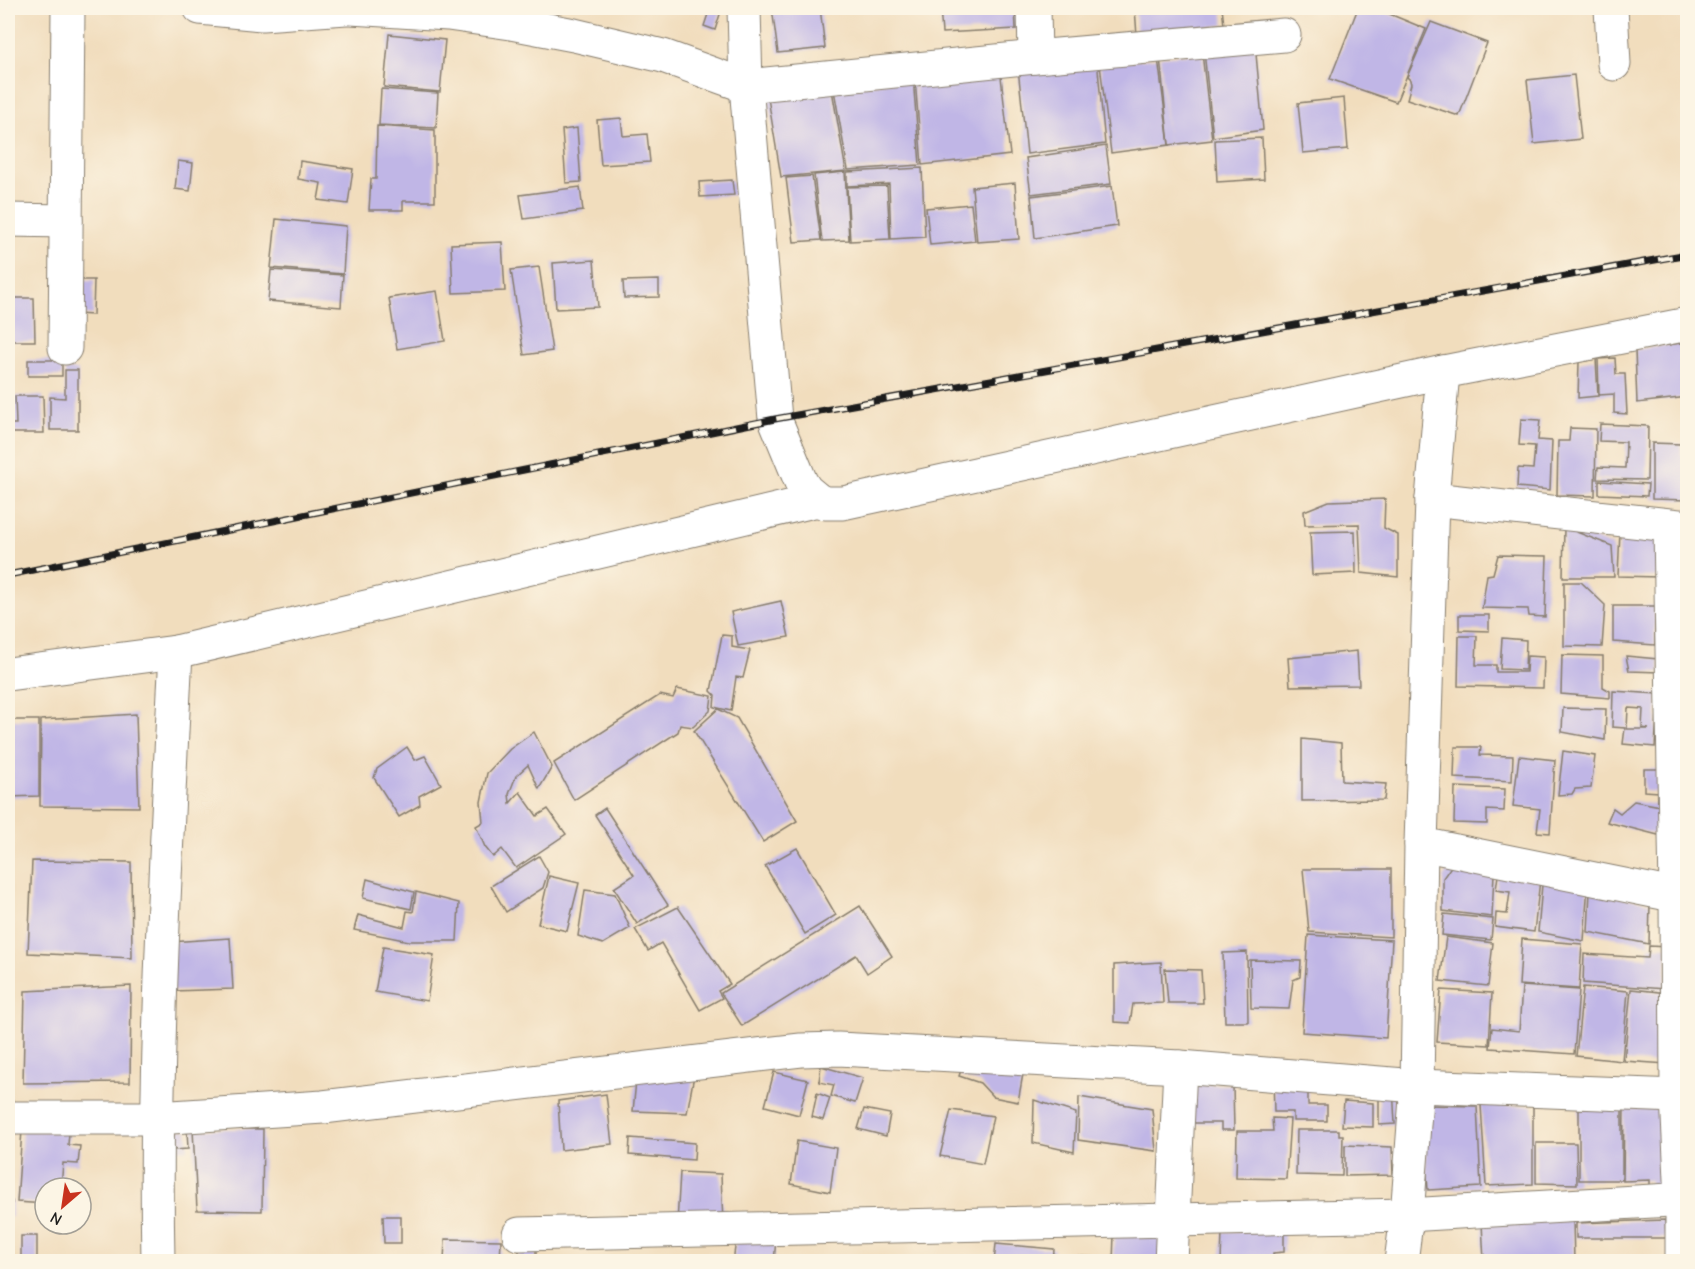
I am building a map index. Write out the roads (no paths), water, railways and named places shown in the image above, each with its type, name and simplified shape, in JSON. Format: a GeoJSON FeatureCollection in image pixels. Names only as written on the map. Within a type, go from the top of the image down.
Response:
{"type":"FeatureCollection","features":[{"type":"Feature","properties":{"kind":"street"},"geometry":{"type":"LineString","coordinates":[[65,348],[68,8]]}},
{"type":"Feature","properties":{"kind":"street"},"geometry":{"type":"LineString","coordinates":[[200,8],[262,14],[349,8],[448,14],[574,35],[663,56],[746,86],[1284,35]]}},
{"type":"Feature","properties":{"kind":"street"},"geometry":{"type":"LineString","coordinates":[[744,8],[746,86],[775,419],[801,482],[806,490],[825,503],[843,503],[1443,372],[1688,324]]}},
{"type":"Feature","properties":{"kind":"street"},"geometry":{"type":"LineString","coordinates":[[1034,8],[1035,57]]}},
{"type":"Feature","properties":{"kind":"street"},"geometry":{"type":"LineString","coordinates":[[1611,8],[1614,64]]}},
{"type":"Feature","properties":{"kind":"street"},"geometry":{"type":"LineString","coordinates":[[8,220],[66,221]]}},
{"type":"Feature","properties":{"kind":"street"},"geometry":{"type":"LineString","coordinates":[[1401,1262],[1417,1086],[1421,844],[1432,499],[1443,372]]}},
{"type":"Feature","properties":{"kind":"street"},"geometry":{"type":"LineString","coordinates":[[1432,499],[1679,527],[1682,897],[1677,1096],[1685,1200],[1682,1262]]}},
{"type":"Feature","properties":{"kind":"street"},"geometry":{"type":"LineString","coordinates":[[8,674],[176,652],[818,500]]}},
{"type":"Feature","properties":{"kind":"street"},"geometry":{"type":"LineString","coordinates":[[158,1262],[157,1118],[160,957],[176,652]]}},
{"type":"Feature","properties":{"kind":"street"},"geometry":{"type":"LineString","coordinates":[[1421,844],[1682,897]]}},
{"type":"Feature","properties":{"kind":"street"},"geometry":{"type":"LineString","coordinates":[[8,1118],[157,1118],[323,1107],[801,1050],[838,1049],[1180,1066],[1417,1086],[1677,1096]]}},
{"type":"Feature","properties":{"kind":"street"},"geometry":{"type":"LineString","coordinates":[[1171,1262],[1180,1066]]}},
{"type":"Feature","properties":{"kind":"street"},"geometry":{"type":"LineString","coordinates":[[519,1234],[1407,1215],[1685,1200]]}},
{"type":"Feature","properties":{"kind":"railway"},"geometry":{"type":"LineString","coordinates":[[8,575],[775,419],[1688,254]]}}]}
